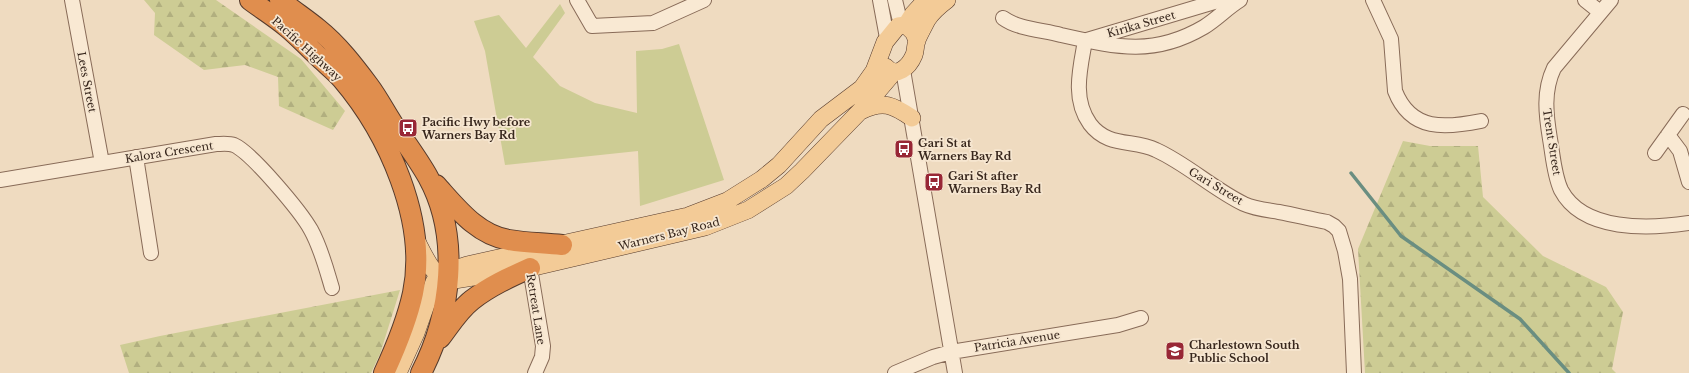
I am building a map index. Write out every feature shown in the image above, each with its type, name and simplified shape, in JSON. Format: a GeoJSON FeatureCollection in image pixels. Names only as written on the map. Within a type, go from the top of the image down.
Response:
{"type":"FeatureCollection","features":[{"type":"Feature","properties":{"kind":"highway","name":"Pacific Highway"},"geometry":{"type":"LineString","coordinates":[[250,0],[287,27],[341,78],[371,118],[394,165],[404,191],[414,238],[416,258],[413,293],[400,339],[384,373]]}},
{"type":"Feature","properties":{"kind":"highway","name":"Pacific Highway"},"geometry":{"type":"LineString","coordinates":[[280,0],[319,30],[348,60],[370,87],[429,178],[441,208],[445,227],[443,311],[432,348],[421,373]]}},
{"type":"Feature","properties":{"kind":"highway"},"geometry":{"type":"LineString","coordinates":[[429,178],[470,221],[491,235],[508,240],[562,245]]}},
{"type":"Feature","properties":{"kind":"highway"},"geometry":{"type":"LineString","coordinates":[[432,348],[459,313],[472,300],[502,281],[530,268]]}},
{"type":"Feature","properties":{"kind":"main road","name":"Warners Bay Road"},"geometry":{"type":"LineString","coordinates":[[445,276],[467,265],[688,216],[727,201],[745,191],[779,165],[821,119],[862,88],[874,71],[884,46],[893,31],[903,25],[926,0]]}},
{"type":"Feature","properties":{"kind":"main road","name":"Warners Bay Road"},"geometry":{"type":"LineString","coordinates":[[445,276],[530,268],[705,227],[748,210],[786,186],[826,148],[898,71],[911,61],[916,49],[917,41],[932,13],[947,0]]}},
{"type":"Feature","properties":{"kind":"main road"},"geometry":{"type":"LineString","coordinates":[[903,25],[914,33],[917,41]]}},
{"type":"Feature","properties":{"kind":"main road"},"geometry":{"type":"LineString","coordinates":[[884,46],[884,65],[890,71],[898,71]]}},
{"type":"Feature","properties":{"kind":"main road"},"geometry":{"type":"LineString","coordinates":[[860,111],[871,106],[883,104],[898,109],[912,118]]}},
{"type":"Feature","properties":{"kind":"main road"},"geometry":{"type":"LineString","coordinates":[[398,373],[416,333],[431,289],[445,276],[414,238]]}},
{"type":"Feature","properties":{"kind":"street","name":"Lees Street"},"geometry":{"type":"LineString","coordinates":[[72,0],[102,163]]}},
{"type":"Feature","properties":{"kind":"street"},"geometry":{"type":"LineString","coordinates":[[577,0],[592,26],[653,23],[704,0]]}},
{"type":"Feature","properties":{"kind":"street"},"geometry":{"type":"LineString","coordinates":[[880,0],[884,46]]}},
{"type":"Feature","properties":{"kind":"street"},"geometry":{"type":"LineString","coordinates":[[895,0],[903,25]]}},
{"type":"Feature","properties":{"kind":"street"},"geometry":{"type":"LineString","coordinates":[[1374,0],[1390,39],[1395,92],[1406,110],[1421,120],[1437,126],[1454,126],[1481,121]]}},
{"type":"Feature","properties":{"kind":"street"},"geometry":{"type":"LineString","coordinates":[[1585,0],[1600,12]]}},
{"type":"Feature","properties":{"kind":"street","name":"Trent Street"},"geometry":{"type":"LineString","coordinates":[[1611,0],[1554,68],[1547,86],[1546,110],[1557,178],[1562,190],[1571,203],[1582,213],[1604,222],[1648,227],[1689,223]]}},
{"type":"Feature","properties":{"kind":"street","name":"Kirika Street"},"geometry":{"type":"LineString","coordinates":[[1003,18],[1015,24],[1085,42],[1137,48],[1159,46],[1198,30],[1220,16],[1229,2]]}},
{"type":"Feature","properties":{"kind":"street","name":"Kirika Street"},"geometry":{"type":"LineString","coordinates":[[1085,42],[1097,36],[1229,2]]}},
{"type":"Feature","properties":{"kind":"street","name":"Gari Street"},"geometry":{"type":"LineString","coordinates":[[1085,42],[1079,76],[1079,96],[1084,114],[1094,129],[1108,138],[1124,144],[1141,145],[1155,150],[1175,160],[1198,176],[1249,206],[1327,222],[1337,228],[1343,240],[1350,279],[1354,373]]}},
{"type":"Feature","properties":{"kind":"street"},"geometry":{"type":"LineString","coordinates":[[898,71],[912,118],[955,373]]}},
{"type":"Feature","properties":{"kind":"street"},"geometry":{"type":"LineString","coordinates":[[1655,153],[1683,114]]}},
{"type":"Feature","properties":{"kind":"street"},"geometry":{"type":"LineString","coordinates":[[1668,135],[1680,151],[1689,182]]}},
{"type":"Feature","properties":{"kind":"street","name":"Kalora Crescent"},"geometry":{"type":"LineString","coordinates":[[0,180],[216,144],[233,145],[247,155],[282,191],[301,215],[311,230],[323,258],[332,288]]}},
{"type":"Feature","properties":{"kind":"street"},"geometry":{"type":"LineString","coordinates":[[136,157],[151,253]]}},
{"type":"Feature","properties":{"kind":"street","name":"Retreat Lane"},"geometry":{"type":"LineString","coordinates":[[530,268],[543,346],[542,357],[535,373]]}},
{"type":"Feature","properties":{"kind":"street","name":"Patricia Avenue"},"geometry":{"type":"LineString","coordinates":[[895,373],[933,357],[951,352],[1118,326],[1141,318]]}},
{"type":"Feature","properties":{"kind":"green space"},"geometry":{"type":"Polygon","coordinates":[[[144,0],[216,0],[301,59],[345,111],[333,130],[279,106],[278,77],[245,65],[204,70],[154,35],[155,13],[144,0]]]}},
{"type":"Feature","properties":{"kind":"green space"},"geometry":{"type":"Polygon","coordinates":[[[560,4],[565,13],[533,57],[560,86],[595,103],[637,113],[636,51],[662,49],[679,44],[724,180],[640,206],[638,151],[505,165],[485,51],[474,21],[499,15],[526,48],[560,4]]]}},
{"type":"Feature","properties":{"kind":"green space"},"geometry":{"type":"Polygon","coordinates":[[[1403,141],[1430,146],[1478,146],[1483,197],[1543,256],[1606,287],[1623,312],[1612,369],[1616,373],[1365,373],[1358,249],[1403,141]]]}},
{"type":"Feature","properties":{"kind":"green space"},"geometry":{"type":"Polygon","coordinates":[[[400,290],[380,354],[371,373],[129,373],[120,345],[160,336],[400,290]]]}},
{"type":"Feature","properties":{"kind":"waterway"},"geometry":{"type":"LineString","coordinates":[[1351,173],[1401,236],[1520,319],[1569,373]]}},
{"type":"Feature","properties":{"kind":"place","name":"Pacific Hwy before Warners Bay Rd"},"geometry":{"type":"Point","coordinates":[408,128]}},
{"type":"Feature","properties":{"kind":"place","name":"Gari St at Warners Bay Rd"},"geometry":{"type":"Point","coordinates":[904,149]}},
{"type":"Feature","properties":{"kind":"place","name":"Gari St after Warners Bay Rd"},"geometry":{"type":"Point","coordinates":[934,182]}},
{"type":"Feature","properties":{"kind":"place","name":"Charlestown South Public School"},"geometry":{"type":"Point","coordinates":[1175,351]}}]}
